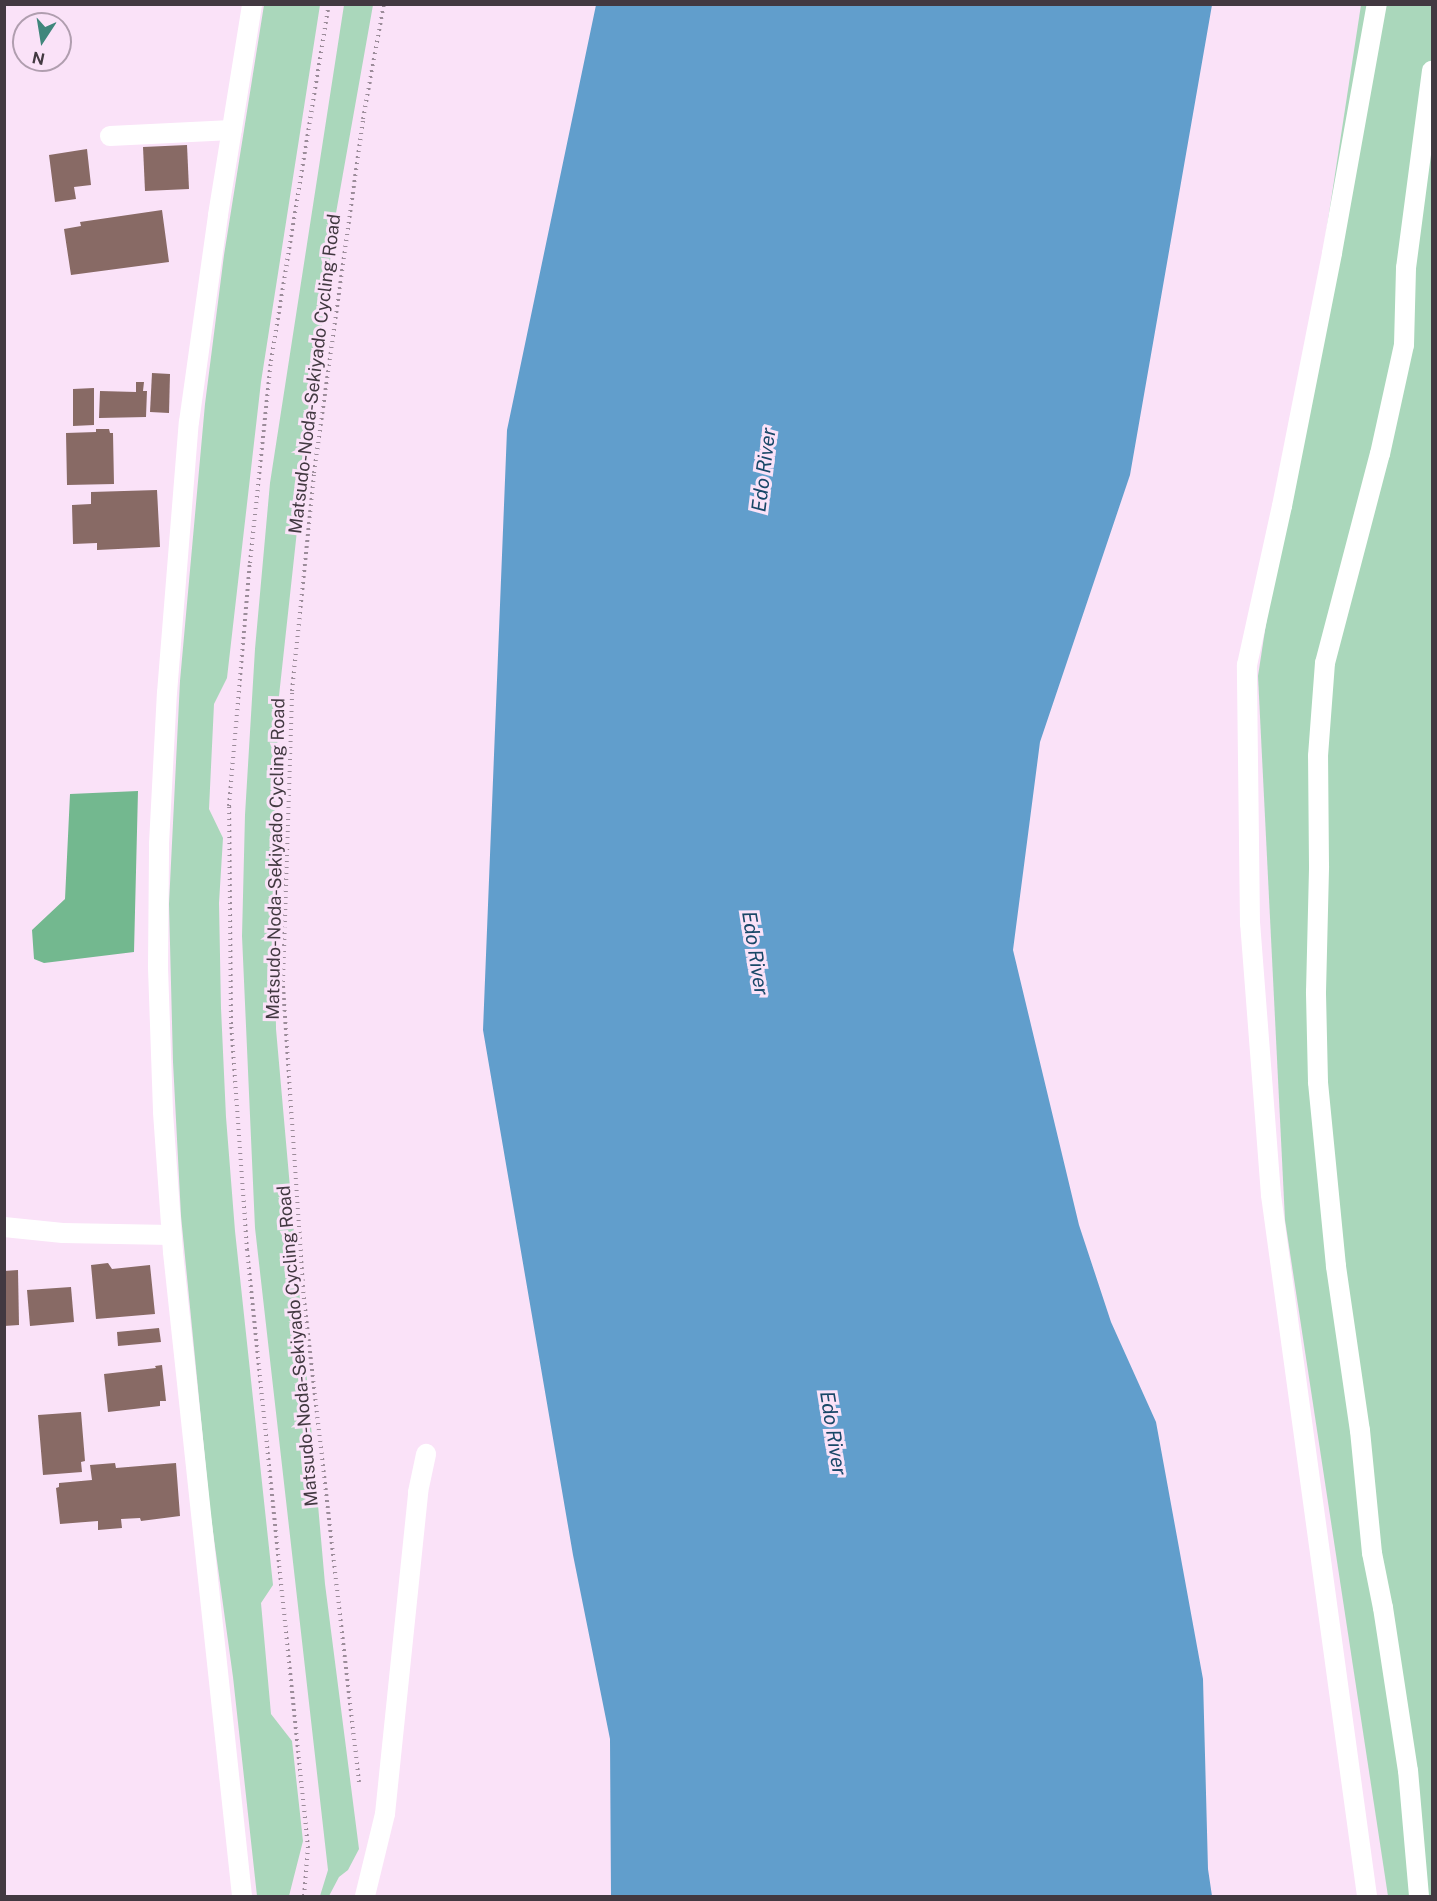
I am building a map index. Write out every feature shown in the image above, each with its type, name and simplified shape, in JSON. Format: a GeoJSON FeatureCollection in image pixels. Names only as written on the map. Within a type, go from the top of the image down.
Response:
{"type":"FeatureCollection","features":[{"type":"Feature","properties":{"kind":"lane"},"geometry":{"type":"LineString","coordinates":[[242,1896],[171,1235],[163,1111],[159,977],[159,832],[167,693],[189,422],[252,4]]}},
{"type":"Feature","properties":{"kind":"lane"},"geometry":{"type":"LineString","coordinates":[[1367,1896],[1271,1195],[1250,924],[1247,665],[1282,506],[1328,276],[1377,4]]}},
{"type":"Feature","properties":{"kind":"lane"},"geometry":{"type":"LineString","coordinates":[[1419,1896],[1408,1771],[1383,1608],[1372,1553],[1360,1431],[1336,1266],[1318,1082],[1316,992],[1319,866],[1318,756],[1325,663],[1380,454],[1404,345],[1406,268],[1432,71]]}},
{"type":"Feature","properties":{"kind":"lane"},"geometry":{"type":"LineString","coordinates":[[110,136],[232,130]]}},
{"type":"Feature","properties":{"kind":"lane"},"geometry":{"type":"LineString","coordinates":[[4,1227],[63,1233],[171,1235]]}},
{"type":"Feature","properties":{"kind":"lane"},"geometry":{"type":"LineString","coordinates":[[365,1896],[385,1814],[418,1492],[426,1454]]}},
{"type":"Feature","properties":{"kind":"path"},"geometry":{"type":"LineString","coordinates":[[304,1896],[308,1848],[247,1251],[231,1024],[229,806],[250,562],[271,361],[329,4]]}},
{"type":"Feature","properties":{"kind":"path","name":"Matsudo-Noda-Sekiyado Cycling Road"},"geometry":{"type":"LineString","coordinates":[[359,1783],[303,1287],[284,971],[292,691],[314,473],[363,119],[384,4]]}},
{"type":"Feature","properties":{"kind":"green space"},"geometry":{"type":"Polygon","coordinates":[[[264,5],[320,5],[261,382],[227,678],[214,704],[209,809],[223,838],[219,903],[226,1117],[235,1231],[273,1585],[261,1603],[271,1714],[292,1741],[303,1841],[289,1896],[257,1896],[233,1677],[210,1510],[181,1216],[173,1062],[169,904],[180,681],[205,404],[224,255],[264,5]]]}},
{"type":"Feature","properties":{"kind":"green space"},"geometry":{"type":"Polygon","coordinates":[[[344,5],[373,5],[336,213],[301,494],[279,696],[274,840],[276,1029],[325,1584],[359,1849],[348,1870],[339,1877],[329,1896],[320,1896],[328,1870],[255,1228],[242,936],[245,815],[255,649],[270,483],[344,5]]]}},
{"type":"Feature","properties":{"kind":"green space"},"geometry":{"type":"Polygon","coordinates":[[[1361,5],[1432,5],[1432,1896],[1388,1896],[1285,1220],[1258,676],[1361,5]]]}},
{"type":"Feature","properties":{"kind":"green space"},"geometry":{"type":"Polygon","coordinates":[[[138,791],[134,952],[44,963],[34,959],[32,930],[65,899],[70,794],[138,791]]]}},
{"type":"Feature","properties":{"kind":"water","name":"Edo River"},"geometry":{"type":"Polygon","coordinates":[[[596,5],[1212,5],[1130,475],[1040,742],[1013,950],[1079,1225],[1111,1322],[1156,1422],[1203,1679],[1208,1869],[1212,1896],[611,1896],[610,1739],[573,1555],[483,1030],[507,430],[596,5]]]}},
{"type":"Feature","properties":{"kind":"building"},"geometry":{"type":"Polygon","coordinates":[[[187,145],[189,189],[145,191],[143,147],[187,145]]]}},
{"type":"Feature","properties":{"kind":"building"},"geometry":{"type":"Polygon","coordinates":[[[87,149],[91,185],[74,187],[76,199],[55,202],[49,155],[87,149]]]}},
{"type":"Feature","properties":{"kind":"building"},"geometry":{"type":"Polygon","coordinates":[[[162,210],[169,262],[71,275],[64,229],[81,226],[80,222],[162,210]]]}},
{"type":"Feature","properties":{"kind":"building"},"geometry":{"type":"Polygon","coordinates":[[[152,373],[170,374],[169,413],[150,412],[152,373]]]}},
{"type":"Feature","properties":{"kind":"building"},"geometry":{"type":"Polygon","coordinates":[[[136,382],[144,382],[143,391],[147,391],[146,417],[99,418],[100,391],[136,392],[136,382]]]}},
{"type":"Feature","properties":{"kind":"building"},"geometry":{"type":"Polygon","coordinates":[[[94,388],[94,425],[73,426],[73,389],[94,388]]]}},
{"type":"Feature","properties":{"kind":"building"},"geometry":{"type":"Polygon","coordinates":[[[96,429],[109,429],[110,433],[113,433],[114,484],[67,485],[66,433],[96,432],[96,429]]]}},
{"type":"Feature","properties":{"kind":"building"},"geometry":{"type":"Polygon","coordinates":[[[157,490],[160,547],[97,550],[97,543],[73,544],[72,505],[91,504],[91,492],[157,490]]]}},
{"type":"Feature","properties":{"kind":"building"},"geometry":{"type":"Polygon","coordinates":[[[108,1263],[112,1269],[150,1265],[155,1314],[96,1319],[91,1265],[108,1263]]]}},
{"type":"Feature","properties":{"kind":"building"},"geometry":{"type":"Polygon","coordinates":[[[18,1270],[19,1325],[4,1326],[4,1271],[18,1270]]]}},
{"type":"Feature","properties":{"kind":"building"},"geometry":{"type":"Polygon","coordinates":[[[71,1287],[74,1322],[30,1326],[27,1290],[71,1287]]]}},
{"type":"Feature","properties":{"kind":"building"},"geometry":{"type":"Polygon","coordinates":[[[159,1328],[161,1342],[118,1346],[117,1332],[159,1328]]]}},
{"type":"Feature","properties":{"kind":"building"},"geometry":{"type":"Polygon","coordinates":[[[162,1365],[166,1401],[160,1401],[160,1406],[108,1412],[104,1374],[156,1368],[155,1366],[162,1365]]]}},
{"type":"Feature","properties":{"kind":"building"},"geometry":{"type":"Polygon","coordinates":[[[81,1412],[85,1461],[81,1462],[82,1472],[43,1475],[38,1415],[81,1412]]]}},
{"type":"Feature","properties":{"kind":"building"},"geometry":{"type":"Polygon","coordinates":[[[115,1463],[116,1468],[176,1463],[180,1516],[141,1521],[140,1518],[121,1519],[122,1528],[98,1530],[98,1521],[60,1524],[56,1488],[59,1487],[59,1483],[92,1480],[90,1465],[115,1463]]]}}]}
